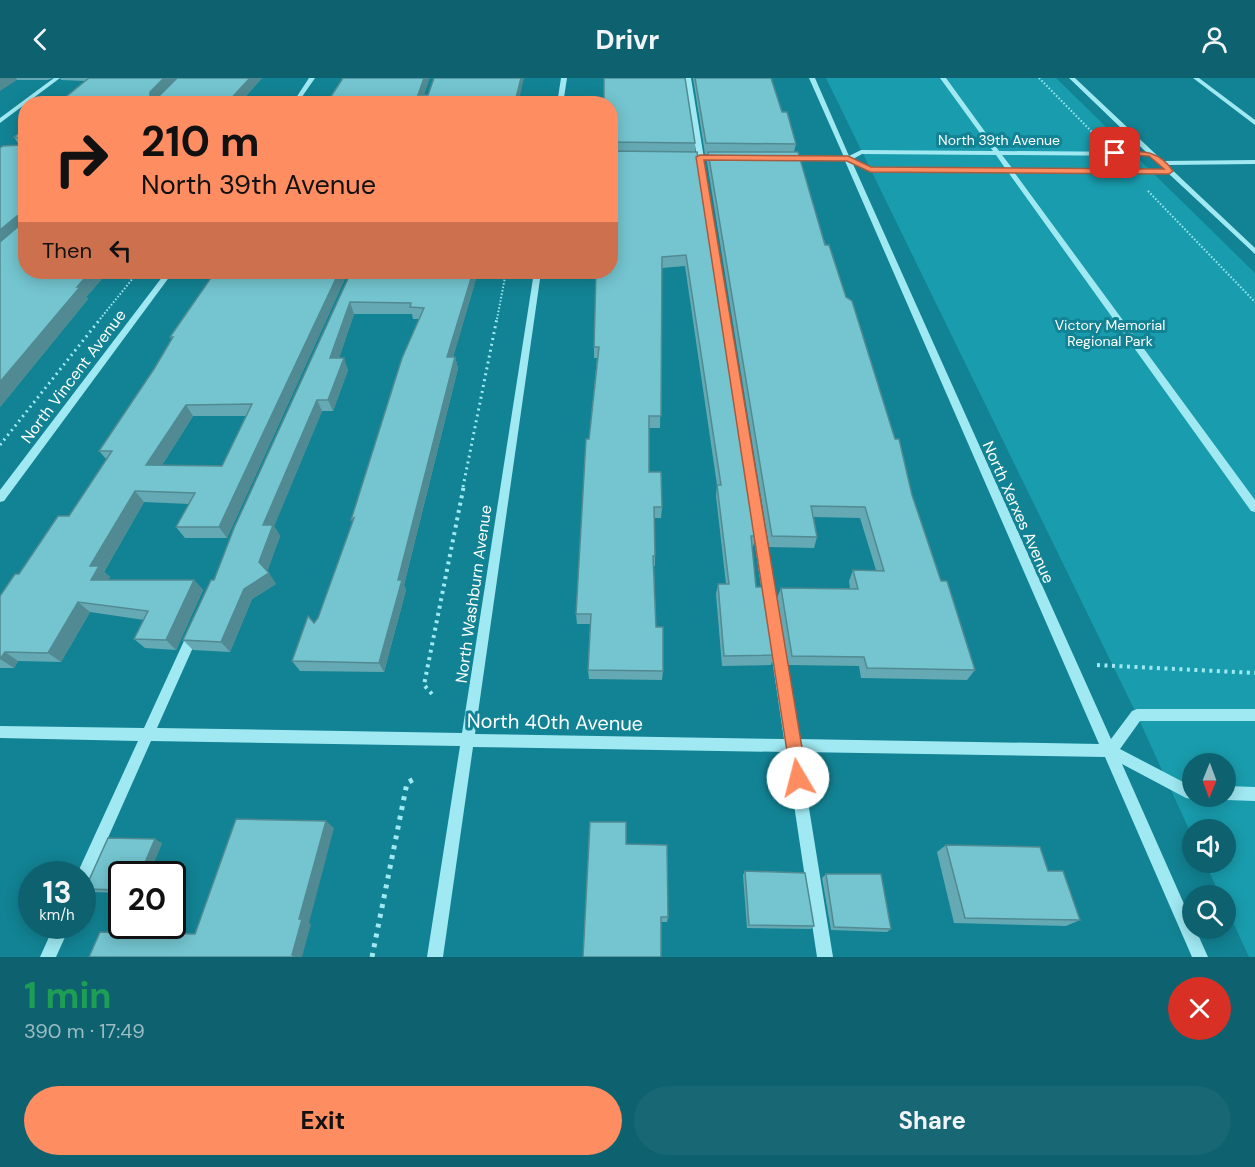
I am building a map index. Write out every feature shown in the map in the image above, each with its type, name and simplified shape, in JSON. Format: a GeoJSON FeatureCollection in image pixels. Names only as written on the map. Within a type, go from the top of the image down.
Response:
{"type":"FeatureCollection","features":[{"type":"Feature","properties":{"kind":"street"},"geometry":{"type":"LineString","coordinates":[[33,96],[57,78]]}},
{"type":"Feature","properties":{"kind":"street"},"geometry":{"type":"LineString","coordinates":[[300,96],[312,78]]}},
{"type":"Feature","properties":{"kind":"street"},"geometry":{"type":"LineString","coordinates":[[562,96],[564,78]]}},
{"type":"Feature","properties":{"kind":"street"},"geometry":{"type":"LineString","coordinates":[[688,78],[794,746],[825,957]]}},
{"type":"Feature","properties":{"kind":"street","name":"North Xerxes Avenue"},"geometry":{"type":"LineString","coordinates":[[812,78],[1200,957]]}},
{"type":"Feature","properties":{"kind":"street"},"geometry":{"type":"LineString","coordinates":[[943,78],[1255,508]]}},
{"type":"Feature","properties":{"kind":"street"},"geometry":{"type":"LineString","coordinates":[[1072,78],[1255,252]]}},
{"type":"Feature","properties":{"kind":"street"},"geometry":{"type":"LineString","coordinates":[[1196,78],[1255,123]]}},
{"type":"Feature","properties":{"kind":"street"},"geometry":{"type":"LineString","coordinates":[[0,121],[18,107]]}},
{"type":"Feature","properties":{"kind":"street","name":"North 39th Avenue"},"geometry":{"type":"LineString","coordinates":[[848,159],[861,152],[1151,154]]}},
{"type":"Feature","properties":{"kind":"street","name":"North 39th Avenue"},"geometry":{"type":"LineString","coordinates":[[777,158],[848,159],[870,169],[1013,172],[1169,171]]}},
{"type":"Feature","properties":{"kind":"street"},"geometry":{"type":"LineString","coordinates":[[1164,163],[1255,162]]}},
{"type":"Feature","properties":{"kind":"street","name":"North Vincent Avenue"},"geometry":{"type":"LineString","coordinates":[[0,498],[164,279]]}},
{"type":"Feature","properties":{"kind":"street","name":"North Washburn Avenue"},"geometry":{"type":"LineString","coordinates":[[435,957],[536,279]]}},
{"type":"Feature","properties":{"kind":"street"},"geometry":{"type":"LineString","coordinates":[[91,861],[196,627]]}},
{"type":"Feature","properties":{"kind":"street"},"geometry":{"type":"LineString","coordinates":[[1110,752],[1137,715],[1255,715]]}},
{"type":"Feature","properties":{"kind":"street","name":"North 40th Avenue"},"geometry":{"type":"LineString","coordinates":[[0,732],[1110,752],[1182,790]]}},
{"type":"Feature","properties":{"kind":"street"},"geometry":{"type":"LineString","coordinates":[[1236,793],[1255,794]]}},
{"type":"Feature","properties":{"kind":"street"},"geometry":{"type":"LineString","coordinates":[[48,957],[56,939]]}},
{"type":"Feature","properties":{"kind":"path"},"geometry":{"type":"LineString","coordinates":[[1039,78],[1101,141]]}},
{"type":"Feature","properties":{"kind":"path"},"geometry":{"type":"LineString","coordinates":[[1145,188],[1255,302]]}},
{"type":"Feature","properties":{"kind":"path"},"geometry":{"type":"LineString","coordinates":[[0,445],[132,279]]}},
{"type":"Feature","properties":{"kind":"path"},"geometry":{"type":"LineString","coordinates":[[432,694],[424,685],[505,279]]}},
{"type":"Feature","properties":{"kind":"path"},"geometry":{"type":"LineString","coordinates":[[1096,665],[1255,673]]}},
{"type":"Feature","properties":{"kind":"path"},"geometry":{"type":"LineString","coordinates":[[372,957],[407,783],[414,779]]}},
{"type":"Feature","properties":{"kind":"green space","name":"Victory Memorial Regional Park"},"geometry":{"type":"Polygon","coordinates":[[[826,78],[1056,78],[1255,273],[1255,957],[1249,957],[1236,929],[1236,885],[1215,885],[1210,873],[1236,873],[1236,819],[1184,819],[1137,715],[826,78]]]}},
{"type":"Feature","properties":{"kind":"building"},"geometry":{"type":"Polygon","coordinates":[[[89,78],[164,78],[150,92],[150,96],[67,96],[89,78]]]}},
{"type":"Feature","properties":{"kind":"building"},"geometry":{"type":"Polygon","coordinates":[[[177,78],[250,78],[233,96],[159,96],[177,78]]]}},
{"type":"Feature","properties":{"kind":"building"},"geometry":{"type":"Polygon","coordinates":[[[343,78],[424,78],[418,95],[428,95],[434,78],[521,78],[516,96],[331,96],[343,78]]]}},
{"type":"Feature","properties":{"kind":"building"},"geometry":{"type":"Polygon","coordinates":[[[604,78],[685,78],[695,143],[618,142],[618,96],[604,96],[604,78]]]}},
{"type":"Feature","properties":{"kind":"building"},"geometry":{"type":"Polygon","coordinates":[[[695,78],[771,78],[782,112],[787,112],[796,144],[706,143],[695,78]]]}},
{"type":"Feature","properties":{"kind":"building"},"geometry":{"type":"Polygon","coordinates":[[[18,145],[18,216],[0,230],[0,148],[18,145]]]}},
{"type":"Feature","properties":{"kind":"building"},"geometry":{"type":"Polygon","coordinates":[[[618,151],[697,152],[756,536],[751,536],[756,587],[764,587],[774,655],[724,656],[718,584],[729,584],[717,485],[721,485],[686,255],[662,257],[661,416],[649,416],[649,472],[661,472],[662,507],[654,507],[655,556],[653,556],[656,627],[663,627],[663,671],[588,670],[591,614],[576,614],[586,439],[589,439],[599,347],[594,347],[596,279],[618,279],[618,151]]]}},
{"type":"Feature","properties":{"kind":"building"},"geometry":{"type":"Polygon","coordinates":[[[708,152],[798,152],[825,245],[829,245],[846,297],[852,301],[895,439],[899,439],[912,495],[941,581],[947,581],[975,670],[867,668],[864,657],[792,656],[781,588],[858,589],[853,570],[884,571],[865,507],[811,506],[817,537],[772,536],[708,152]]]}},
{"type":"Feature","properties":{"kind":"building"},"geometry":{"type":"Polygon","coordinates":[[[18,227],[18,279],[84,279],[77,287],[80,287],[0,382],[0,242],[18,227]]]}},
{"type":"Feature","properties":{"kind":"building"},"geometry":{"type":"Polygon","coordinates":[[[210,279],[336,279],[219,527],[176,527],[195,493],[135,491],[90,566],[99,566],[91,580],[194,580],[166,640],[134,639],[148,611],[78,602],[48,653],[5,652],[0,659],[0,596],[15,574],[19,574],[58,516],[69,516],[112,451],[99,451],[173,337],[170,337],[210,279]],[[252,404],[186,405],[146,465],[222,466],[252,404]]]}},
{"type":"Feature","properties":{"kind":"building"},"geometry":{"type":"Polygon","coordinates":[[[348,279],[471,279],[447,357],[455,357],[398,580],[402,580],[379,663],[292,661],[308,616],[314,623],[318,618],[354,518],[351,520],[402,358],[424,308],[410,307],[411,303],[350,302],[330,358],[344,358],[328,400],[317,400],[263,525],[273,525],[259,562],[269,573],[244,589],[221,642],[183,640],[211,580],[214,580],[234,528],[348,279]]]}},
{"type":"Feature","properties":{"kind":"building"},"geometry":{"type":"Polygon","coordinates":[[[236,819],[326,821],[299,919],[302,919],[292,955],[300,957],[89,957],[100,932],[108,932],[108,939],[186,939],[186,934],[195,934],[236,819]]]}},
{"type":"Feature","properties":{"kind":"building"},"geometry":{"type":"Polygon","coordinates":[[[590,822],[626,822],[626,844],[667,845],[668,917],[661,917],[661,957],[583,957],[590,822]]]}},
{"type":"Feature","properties":{"kind":"building"},"geometry":{"type":"Polygon","coordinates":[[[108,838],[155,839],[146,861],[108,861],[108,890],[96,889],[96,865],[108,838]]]}},
{"type":"Feature","properties":{"kind":"building"},"geometry":{"type":"Polygon","coordinates":[[[946,845],[1040,847],[1048,871],[1063,871],[1080,920],[965,918],[946,845]]]}},
{"type":"Feature","properties":{"kind":"building"},"geometry":{"type":"Polygon","coordinates":[[[745,871],[805,873],[814,926],[749,925],[745,871]]]}},
{"type":"Feature","properties":{"kind":"building"},"geometry":{"type":"Polygon","coordinates":[[[826,874],[881,874],[891,929],[834,927],[826,874]]]}},
{"type":"Feature","properties":{"kind":"route"},"geometry":{"type":"LineString","coordinates":[[798,778],[700,157],[848,159],[870,169],[1013,172],[1169,171],[1164,163],[1151,154],[1115,153]]}}]}
